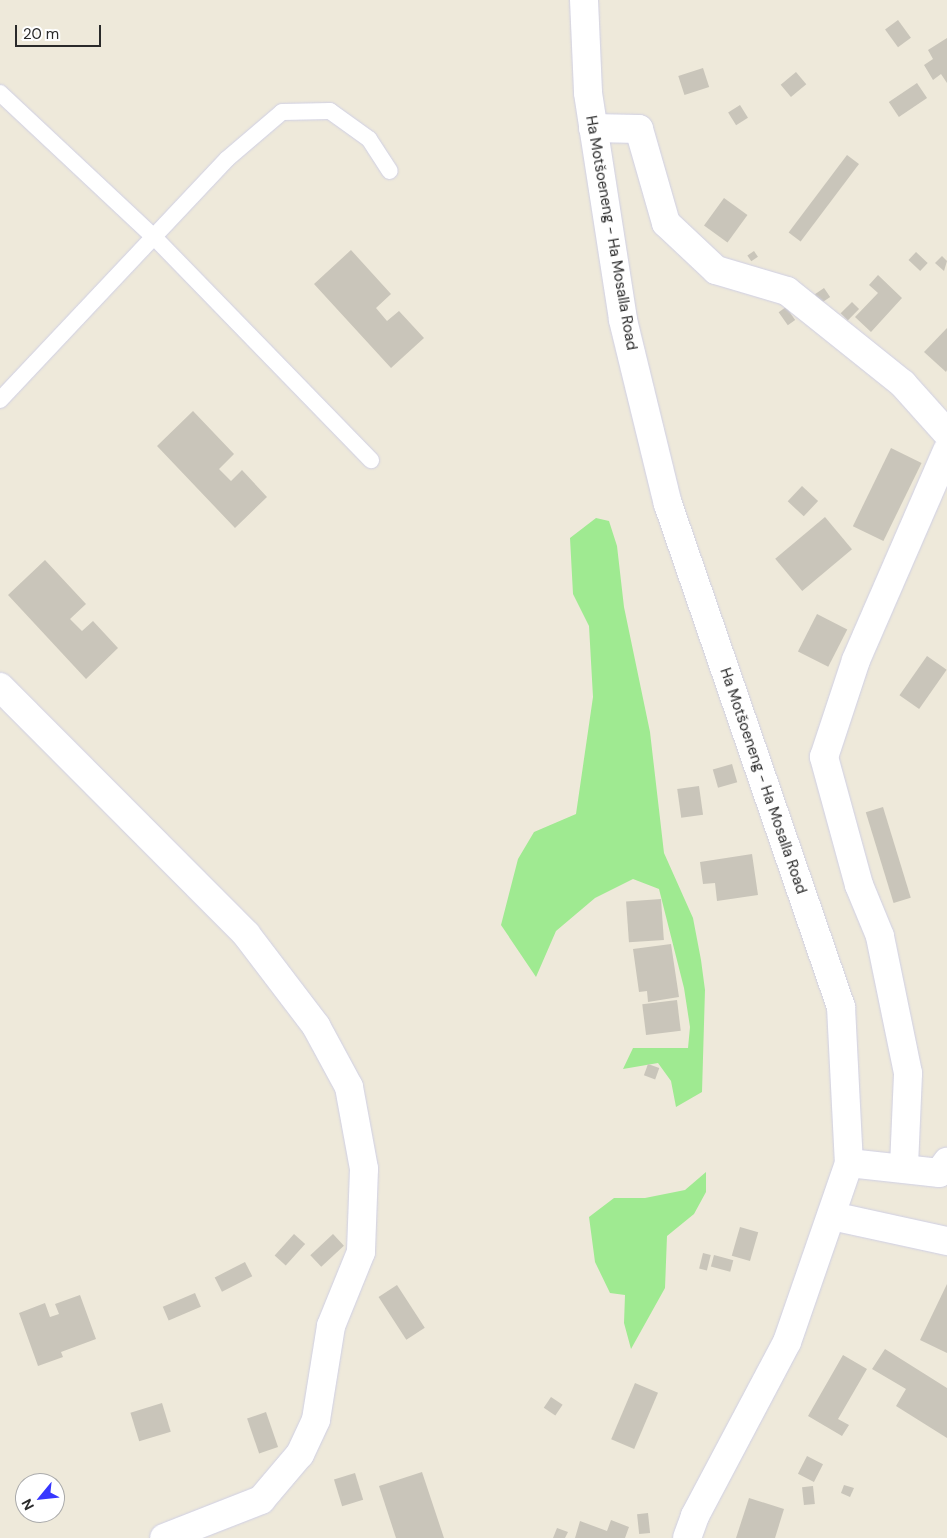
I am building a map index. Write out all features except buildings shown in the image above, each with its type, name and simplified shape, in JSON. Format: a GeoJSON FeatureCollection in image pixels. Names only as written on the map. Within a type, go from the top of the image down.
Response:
{"type":"FeatureCollection","features":[{"type":"Feature","properties":{"kind":"street","name":"Ha Motšoeneng - Ha Mosalla Road"},"geometry":{"type":"LineString","coordinates":[[584,0],[588,93],[623,320],[668,504],[841,1007],[849,1163],[787,1342],[694,1516],[687,1538]]}},
{"type":"Feature","properties":{"kind":"street"},"geometry":{"type":"LineString","coordinates":[[593,128],[639,129],[666,223],[716,270],[787,291],[902,384],[947,433]]}},
{"type":"Feature","properties":{"kind":"street"},"geometry":{"type":"LineString","coordinates":[[904,1166],[908,1073],[880,936],[859,885],[824,757],[856,660],[947,451]]}},
{"type":"Feature","properties":{"kind":"street"},"geometry":{"type":"LineString","coordinates":[[0,687],[246,934],[316,1026],[349,1087],[364,1169],[361,1252],[331,1326],[316,1420],[300,1454],[261,1500],[164,1538]]}},
{"type":"Feature","properties":{"kind":"street"},"geometry":{"type":"LineString","coordinates":[[849,1163],[904,1166],[939,1173],[947,1162]]}},
{"type":"Feature","properties":{"kind":"street"},"geometry":{"type":"LineString","coordinates":[[832,1216],[947,1241]]}},
{"type":"Feature","properties":{"kind":"lane"},"geometry":{"type":"LineString","coordinates":[[0,93],[155,238],[371,460]]}},
{"type":"Feature","properties":{"kind":"lane"},"geometry":{"type":"LineString","coordinates":[[0,400],[155,238],[227,159],[282,112],[330,111],[369,139],[390,171]]}},
{"type":"Feature","properties":{"kind":"green space"},"geometry":{"type":"Polygon","coordinates":[[[596,518],[609,521],[617,546],[624,607],[650,732],[664,853],[693,918],[701,960],[705,990],[702,1092],[676,1107],[671,1081],[658,1063],[623,1069],[633,1048],[688,1048],[690,1027],[684,988],[659,889],[633,879],[595,898],[556,931],[536,977],[501,925],[518,859],[534,832],[576,814],[593,697],[589,626],[573,594],[570,538],[596,518]]]}},
{"type":"Feature","properties":{"kind":"green space"},"geometry":{"type":"Polygon","coordinates":[[[706,1172],[706,1192],[694,1214],[667,1236],[665,1288],[631,1349],[624,1323],[625,1295],[610,1293],[595,1262],[589,1217],[614,1198],[645,1198],[685,1190],[706,1172]]]}}]}
